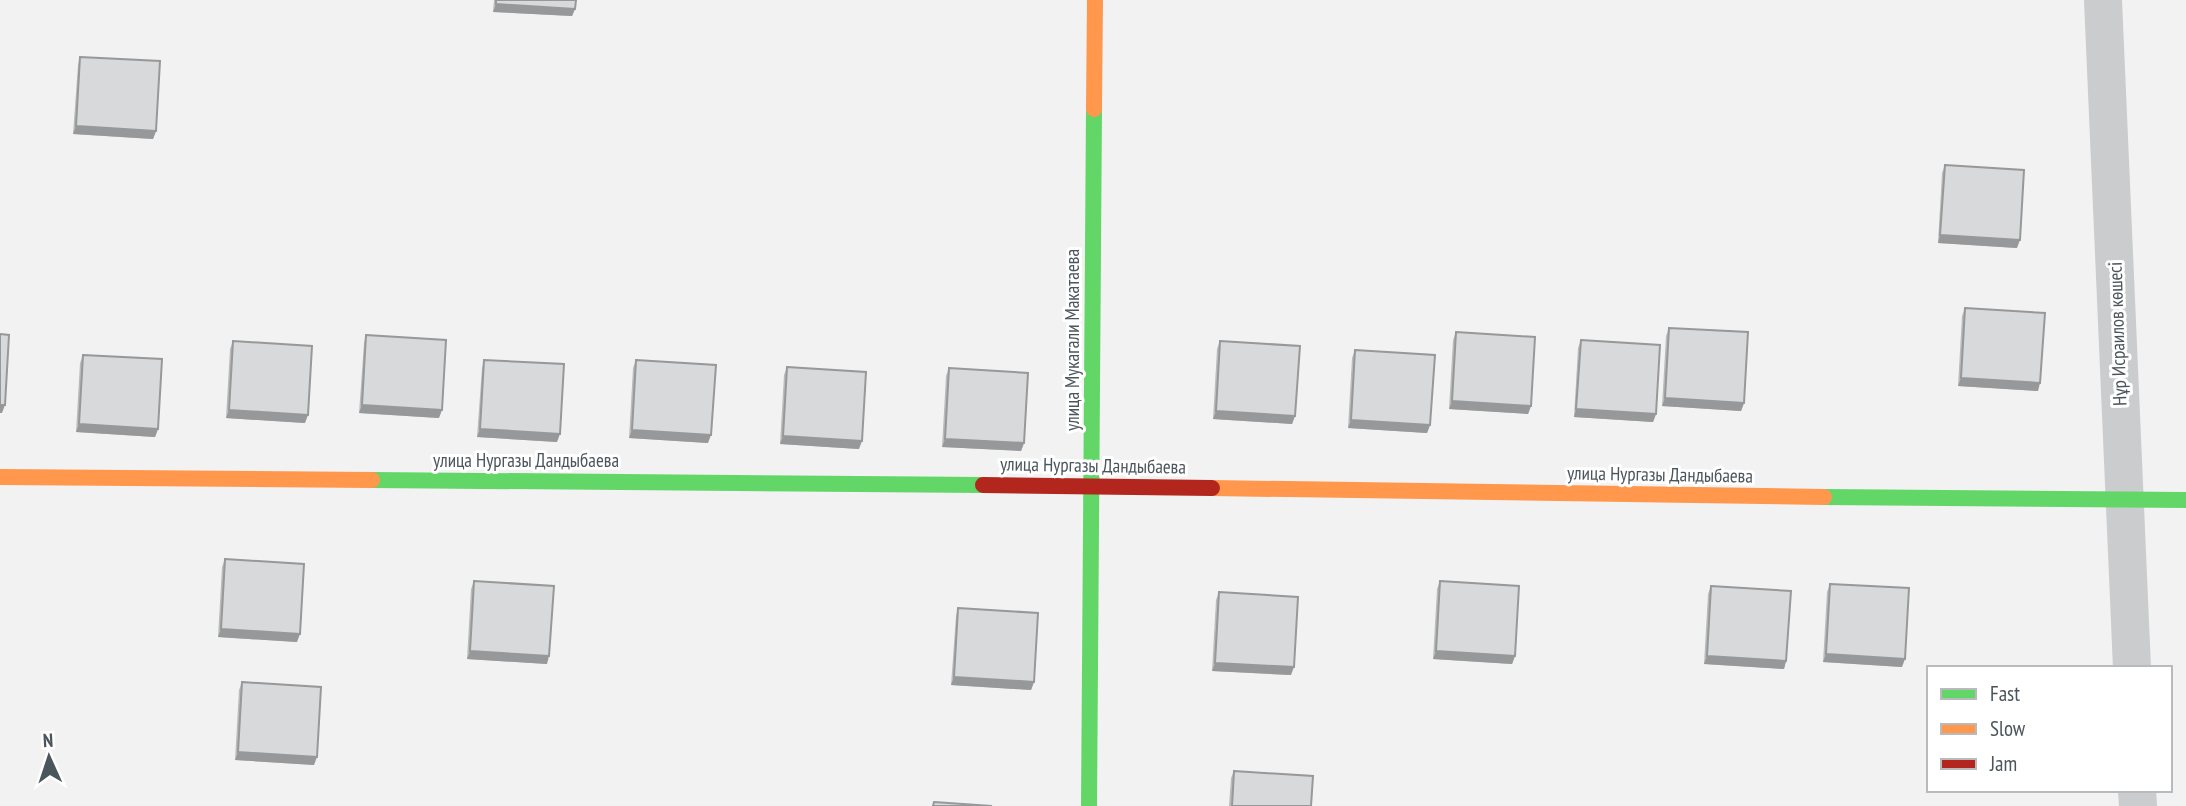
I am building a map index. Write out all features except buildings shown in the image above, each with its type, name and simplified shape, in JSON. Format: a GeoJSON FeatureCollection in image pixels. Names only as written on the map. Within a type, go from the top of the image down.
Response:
{"type":"FeatureCollection","features":[{"type":"Feature","properties":{"kind":"street","name":"улица Мукагали Макатаева"},"geometry":{"type":"LineString","coordinates":[[1090,806],[1095,0]]}},
{"type":"Feature","properties":{"kind":"street","name":"Нұр Исраилов көшесі"},"geometry":{"type":"LineString","coordinates":[[2103,0],[2132,666]]}},
{"type":"Feature","properties":{"kind":"street","name":"улица Нургазы Дандыбаева"},"geometry":{"type":"LineString","coordinates":[[0,477],[1092,486],[2125,502],[2186,500]]}},
{"type":"Feature","properties":{"kind":"traffic: fast"},"geometry":{"type":"LineString","coordinates":[[1089,806],[1094,109]]}},
{"type":"Feature","properties":{"kind":"traffic: fast"},"geometry":{"type":"LineString","coordinates":[[372,480],[983,485]]}},
{"type":"Feature","properties":{"kind":"traffic: fast"},"geometry":{"type":"LineString","coordinates":[[1824,497],[2186,500]]}},
{"type":"Feature","properties":{"kind":"traffic: slow"},"geometry":{"type":"LineString","coordinates":[[1094,109],[1095,0]]}},
{"type":"Feature","properties":{"kind":"traffic: slow"},"geometry":{"type":"LineString","coordinates":[[0,477],[372,480]]}},
{"type":"Feature","properties":{"kind":"traffic: slow"},"geometry":{"type":"LineString","coordinates":[[1212,488],[1824,497]]}},
{"type":"Feature","properties":{"kind":"traffic: jam"},"geometry":{"type":"LineString","coordinates":[[983,485],[1212,488]]}}]}
